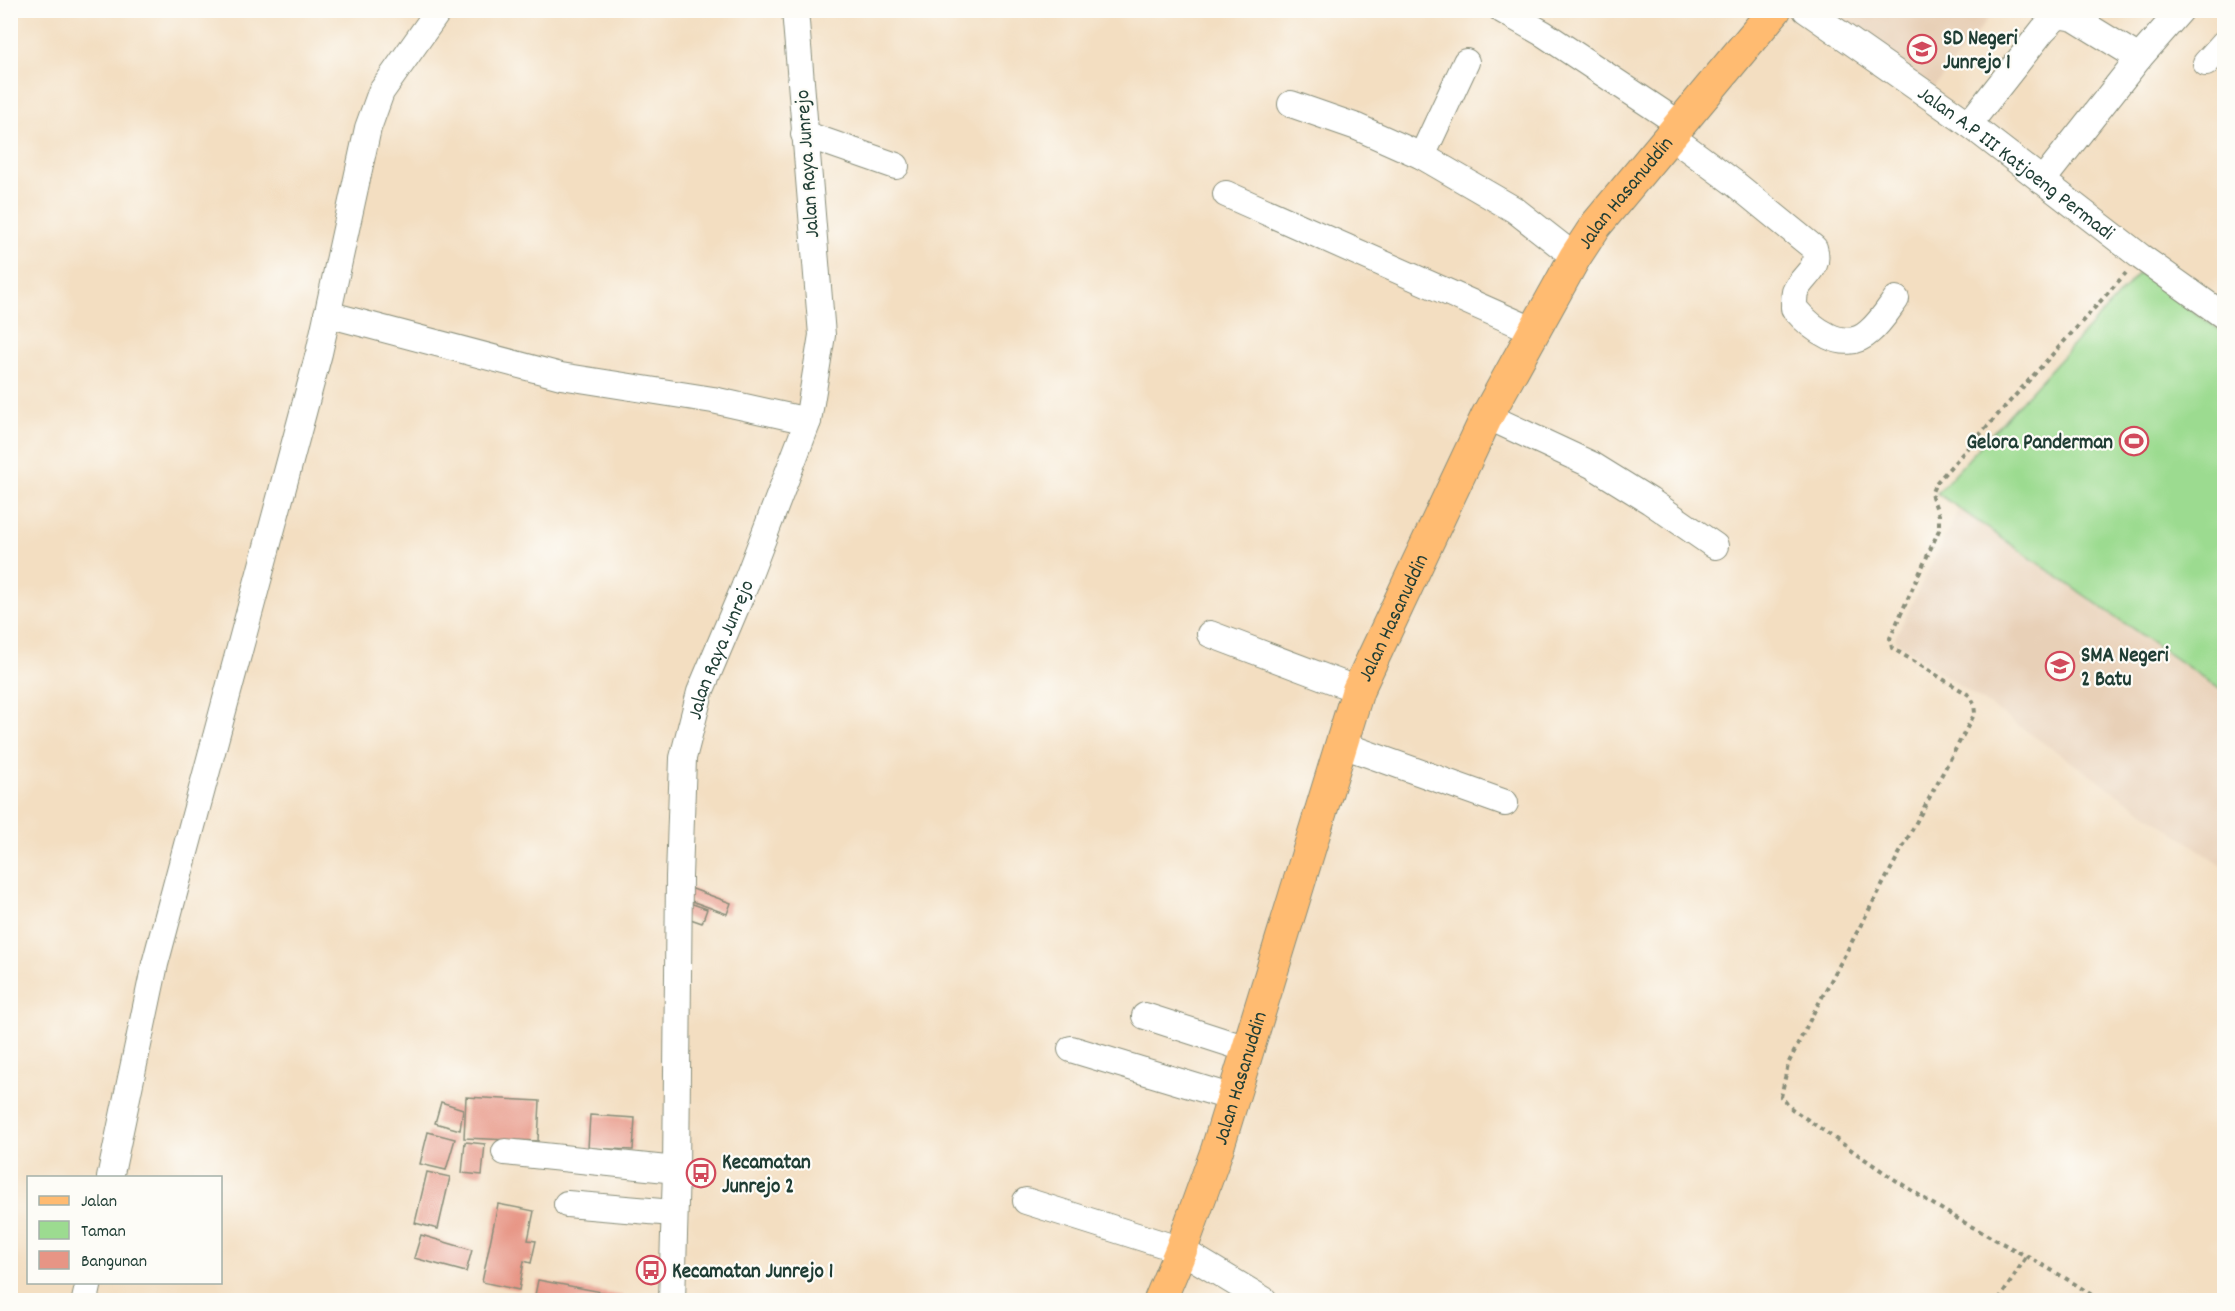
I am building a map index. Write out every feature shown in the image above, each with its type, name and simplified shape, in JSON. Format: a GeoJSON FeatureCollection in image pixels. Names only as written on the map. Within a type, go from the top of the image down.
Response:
{"type":"FeatureCollection","features":[{"type":"Feature","properties":{"kind":"main road","name":"Jalan Hasanuddin"},"geometry":{"type":"LineString","coordinates":[[1160,1300],[1181,1250],[1233,1098],[1358,690],[1487,416],[1575,257],[1596,225],[1677,131],[1775,10]]}},
{"type":"Feature","properties":{"kind":"street"},"geometry":{"type":"LineString","coordinates":[[110,1176],[155,964],[327,314],[366,136],[377,101],[439,10]]}},
{"type":"Feature","properties":{"kind":"street","name":"Jalan Raya Junrejo"},"geometry":{"type":"LineString","coordinates":[[672,1300],[683,758],[700,692],[744,588],[808,421],[822,335],[795,10]]}},
{"type":"Feature","properties":{"kind":"street","name":"Jalan A.P III Katjoeng Permadi"},"geometry":{"type":"LineString","coordinates":[[1806,10],[1969,124],[2141,257],[2224,316]]}},
{"type":"Feature","properties":{"kind":"street"},"geometry":{"type":"LineString","coordinates":[[2042,181],[2139,58],[2181,10]]}},
{"type":"Feature","properties":{"kind":"street"},"geometry":{"type":"LineString","coordinates":[[1509,12],[1544,34],[1677,131],[1733,182],[1814,248],[1817,257],[1815,265],[1795,292],[1794,308],[1803,319],[1828,336],[1844,342],[1854,342],[1869,333],[1896,299]]}},
{"type":"Feature","properties":{"kind":"street"},"geometry":{"type":"LineString","coordinates":[[1969,124],[2043,30],[2058,15],[2074,18],[2139,58]]}},
{"type":"Feature","properties":{"kind":"street"},"geometry":{"type":"LineString","coordinates":[[2206,63],[2224,43]]}},
{"type":"Feature","properties":{"kind":"street"},"geometry":{"type":"LineString","coordinates":[[1422,156],[1466,62]]}},
{"type":"Feature","properties":{"kind":"street"},"geometry":{"type":"LineString","coordinates":[[1291,104],[1366,131],[1422,156],[1515,210],[1575,257]]}},
{"type":"Feature","properties":{"kind":"street"},"geometry":{"type":"LineString","coordinates":[[804,134],[896,166]]}},
{"type":"Feature","properties":{"kind":"street"},"geometry":{"type":"LineString","coordinates":[[1226,194],[1535,332]]}},
{"type":"Feature","properties":{"kind":"street"},"geometry":{"type":"LineString","coordinates":[[327,314],[561,376],[675,393],[808,421]]}},
{"type":"Feature","properties":{"kind":"street"},"geometry":{"type":"LineString","coordinates":[[1487,416],[1592,465],[1715,546]]}},
{"type":"Feature","properties":{"kind":"street"},"geometry":{"type":"LineString","coordinates":[[1210,634],[1358,690]]}},
{"type":"Feature","properties":{"kind":"street"},"geometry":{"type":"LineString","coordinates":[[1340,744],[1504,803]]}},
{"type":"Feature","properties":{"kind":"street"},"geometry":{"type":"LineString","coordinates":[[1145,1016],[1247,1049]]}},
{"type":"Feature","properties":{"kind":"street"},"geometry":{"type":"LineString","coordinates":[[1071,1049],[1233,1098]]}},
{"type":"Feature","properties":{"kind":"street"},"geometry":{"type":"LineString","coordinates":[[505,1152],[676,1170]]}},
{"type":"Feature","properties":{"kind":"street"},"geometry":{"type":"LineString","coordinates":[[1026,1201],[1181,1250],[1264,1300]]}},
{"type":"Feature","properties":{"kind":"street"},"geometry":{"type":"LineString","coordinates":[[567,1204],[674,1213]]}},
{"type":"Feature","properties":{"kind":"street"},"geometry":{"type":"LineString","coordinates":[[84,1300],[88,1284]]}},
{"type":"Feature","properties":{"kind":"path"},"geometry":{"type":"LineString","coordinates":[[2099,1300],[2067,1278],[1959,1220],[1792,1109],[1781,1097],[1781,1087],[1788,1064],[1814,1012],[1975,713],[1974,704],[1969,695],[1893,648],[1890,638],[1939,530],[1940,515],[1931,494],[1936,483],[2141,257]]}},
{"type":"Feature","properties":{"kind":"path"},"geometry":{"type":"LineString","coordinates":[[1999,1300],[2026,1257]]}},
{"type":"Feature","properties":{"kind":"shaded area","name":"SD Negeri Junrejo 1"},"geometry":{"type":"Polygon","coordinates":[[[1825,11],[1994,11],[1934,87],[1825,11]]]}},
{"type":"Feature","properties":{"kind":"shaded area","name":"SMA Negeri 2 Batu"},"geometry":{"type":"Polygon","coordinates":[[[1959,508],[2224,692],[2224,867],[1894,640],[1959,508]]]}},
{"type":"Feature","properties":{"kind":"green space","name":"Gelora Panderman"},"geometry":{"type":"Polygon","coordinates":[[[2139,273],[2224,333],[2224,692],[1937,493],[2139,273]]]}},
{"type":"Feature","properties":{"kind":"building"},"geometry":{"type":"Polygon","coordinates":[[[690,888],[731,903],[727,914],[686,899],[690,888]]]}},
{"type":"Feature","properties":{"kind":"building"},"geometry":{"type":"Polygon","coordinates":[[[687,902],[707,909],[702,923],[682,916],[687,902]]]}},
{"type":"Feature","properties":{"kind":"building"},"geometry":{"type":"Polygon","coordinates":[[[466,1097],[540,1101],[538,1141],[464,1138],[466,1097]]]}},
{"type":"Feature","properties":{"kind":"building"},"geometry":{"type":"Polygon","coordinates":[[[441,1102],[463,1109],[460,1130],[435,1123],[441,1102]]]}},
{"type":"Feature","properties":{"kind":"building"},"geometry":{"type":"Polygon","coordinates":[[[590,1115],[635,1118],[633,1150],[588,1148],[590,1115]]]}},
{"type":"Feature","properties":{"kind":"building"},"geometry":{"type":"Polygon","coordinates":[[[428,1132],[455,1139],[446,1170],[420,1164],[428,1132]]]}},
{"type":"Feature","properties":{"kind":"building"},"geometry":{"type":"Polygon","coordinates":[[[465,1142],[485,1144],[482,1175],[462,1173],[465,1142]]]}},
{"type":"Feature","properties":{"kind":"building"},"geometry":{"type":"Polygon","coordinates":[[[427,1172],[450,1177],[438,1229],[415,1223],[427,1172]]]}},
{"type":"Feature","properties":{"kind":"building"},"geometry":{"type":"Polygon","coordinates":[[[498,1204],[534,1211],[528,1240],[536,1241],[531,1263],[524,1261],[519,1290],[482,1282],[498,1204]]]}},
{"type":"Feature","properties":{"kind":"building"},"geometry":{"type":"Polygon","coordinates":[[[421,1235],[472,1250],[466,1272],[414,1258],[421,1235]]]}},
{"type":"Feature","properties":{"kind":"building"},"geometry":{"type":"Polygon","coordinates":[[[538,1280],[623,1296],[622,1300],[534,1300],[538,1280]]]}},
{"type":"Feature","properties":{"kind":"place","name":"SD Negeri Junrejo 1"},"geometry":{"type":"Point","coordinates":[1922,49]}},
{"type":"Feature","properties":{"kind":"place","name":"Gelora Panderman"},"geometry":{"type":"Point","coordinates":[2134,441]}},
{"type":"Feature","properties":{"kind":"place","name":"SMA Negeri 2 Batu"},"geometry":{"type":"Point","coordinates":[2060,666]}},
{"type":"Feature","properties":{"kind":"place","name":"Kecamatan Junrejo 2"},"geometry":{"type":"Point","coordinates":[701,1173]}},
{"type":"Feature","properties":{"kind":"place","name":"Kecamatan Junrejo 1"},"geometry":{"type":"Point","coordinates":[651,1270]}}]}
